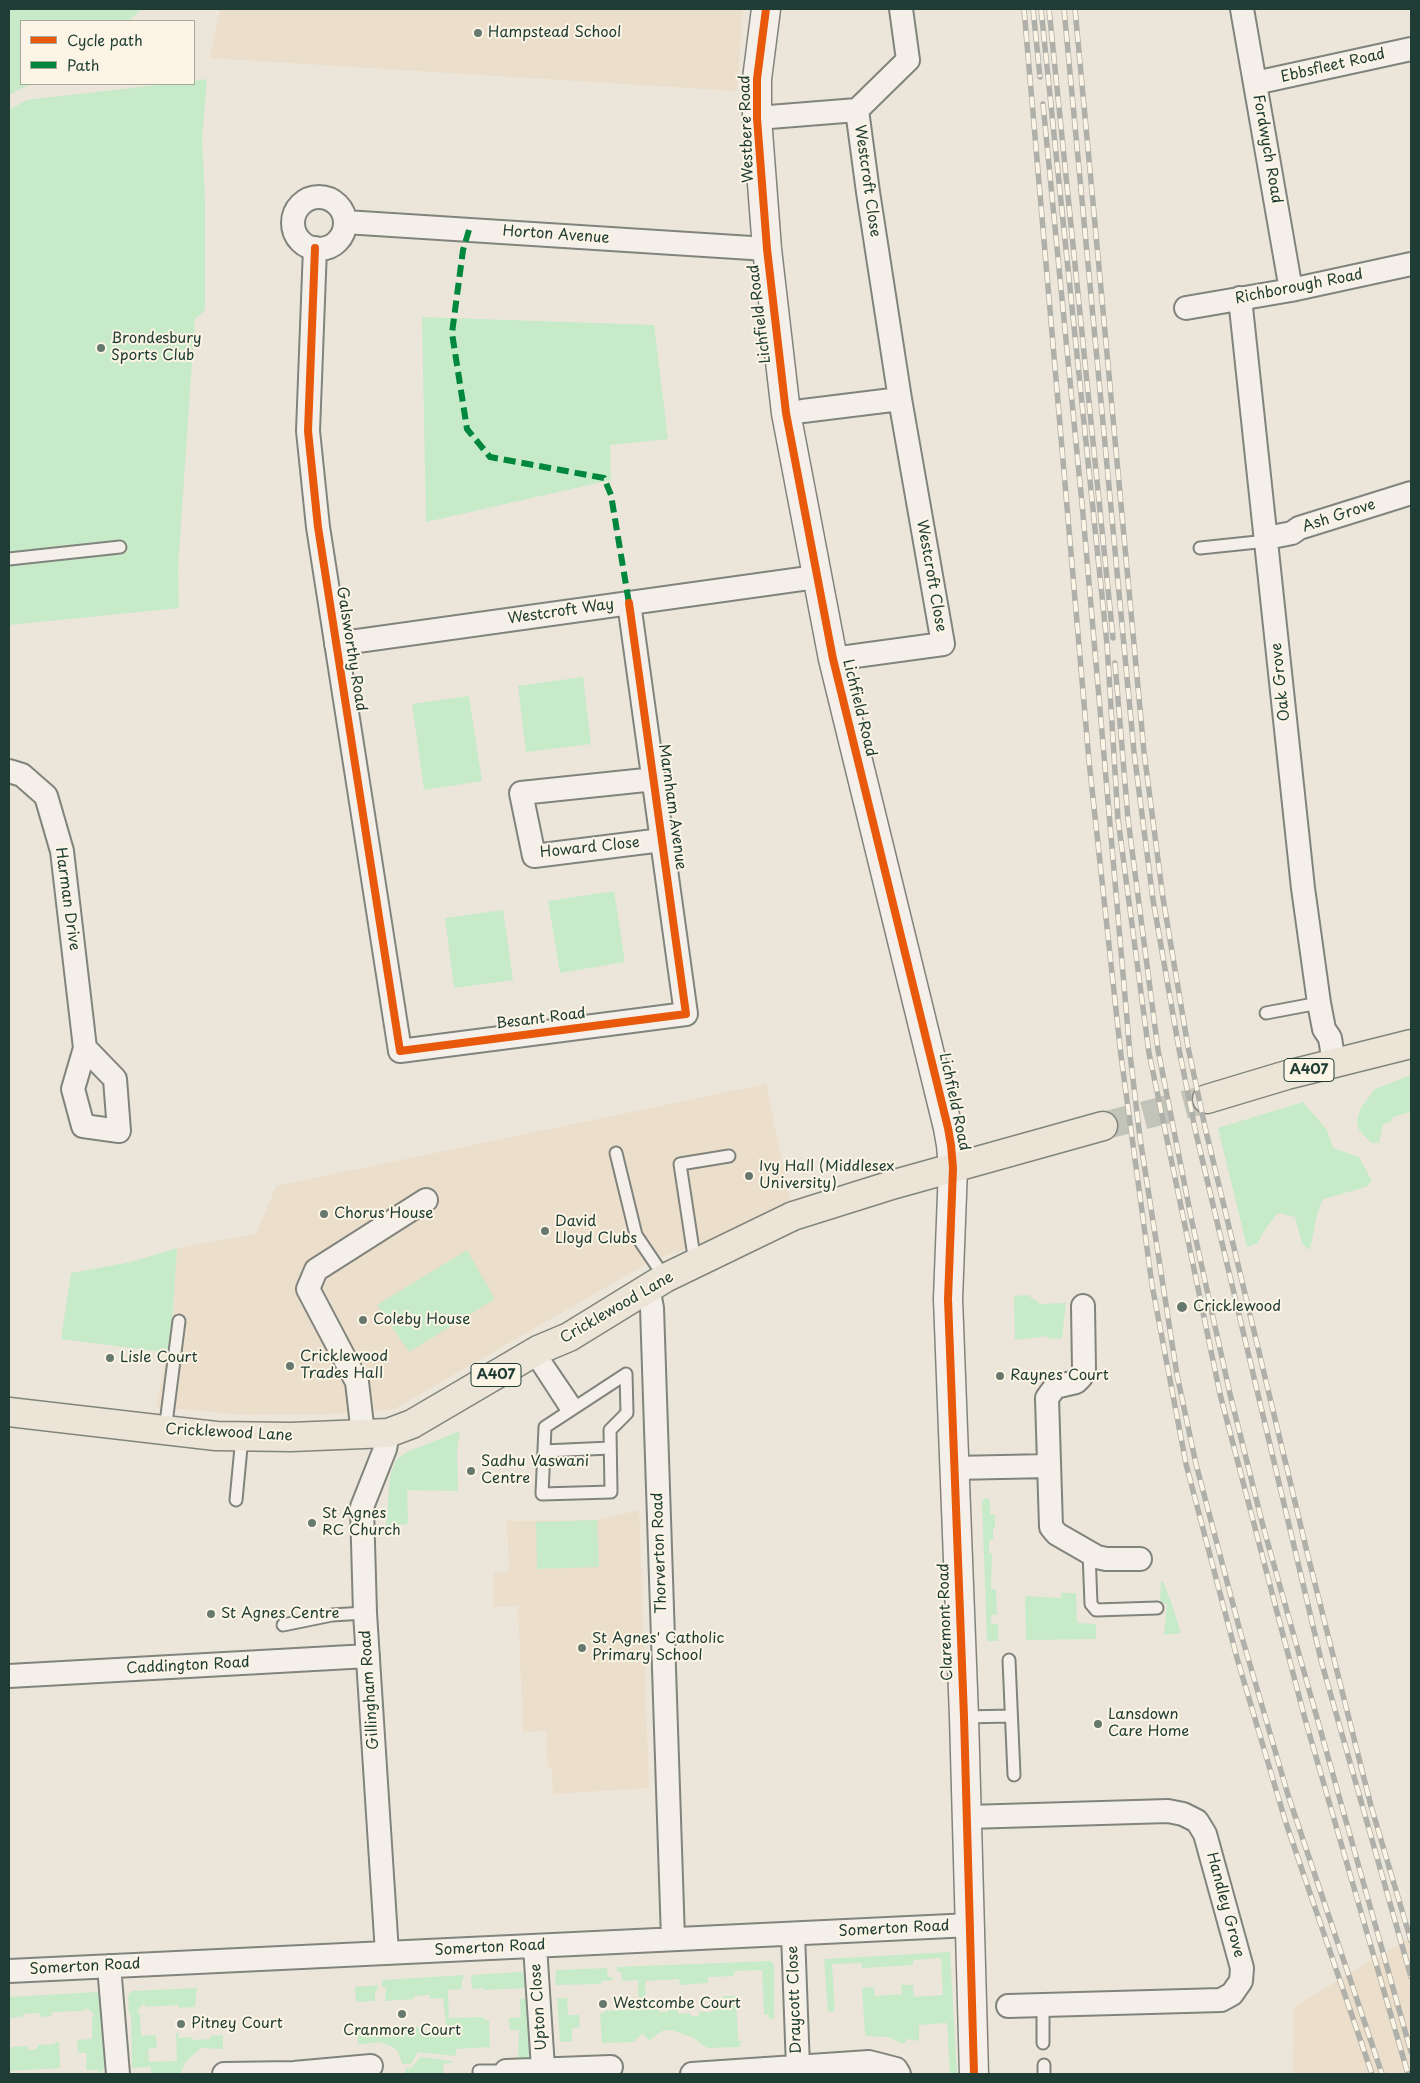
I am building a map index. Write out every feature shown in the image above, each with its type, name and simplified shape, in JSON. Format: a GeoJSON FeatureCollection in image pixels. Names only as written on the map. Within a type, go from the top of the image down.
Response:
{"type":"FeatureCollection","features":[{"type":"Feature","properties":{"kind":"main road","name":"A407"},"geometry":{"type":"LineString","coordinates":[[1207,1099],[1334,1063],[1411,1044]]}},
{"type":"Feature","properties":{"kind":"main road","name":"Cricklewood Lane"},"geometry":{"type":"LineString","coordinates":[[9,1412],[165,1431],[242,1437],[375,1433],[412,1424],[534,1353],[569,1337],[657,1283],[794,1216],[953,1168],[1103,1126]]}},
{"type":"Feature","properties":{"kind":"street","name":"Westbere Road"},"geometry":{"type":"LineString","coordinates":[[766,9],[757,79],[757,118],[767,248]]}},
{"type":"Feature","properties":{"kind":"street","name":"Westcroft Close"},"geometry":{"type":"LineString","coordinates":[[757,118],[857,110],[908,60],[902,9]]}},
{"type":"Feature","properties":{"kind":"street","name":"Fordwych Road"},"geometry":{"type":"LineString","coordinates":[[1242,9],[1291,290]]}},
{"type":"Feature","properties":{"kind":"street","name":"Ebbsfleet Road"},"geometry":{"type":"LineString","coordinates":[[1255,83],[1411,49]]}},
{"type":"Feature","properties":{"kind":"street","name":"Westcroft Close"},"geometry":{"type":"LineString","coordinates":[[833,659],[942,644],[900,399],[857,110]]}},
{"type":"Feature","properties":{"kind":"street"},"geometry":{"type":"LineString","coordinates":[[314,197],[331,200],[343,212],[345,222],[341,236],[336,242],[322,248],[306,245],[295,232],[293,223],[299,206],[314,197]]}},
{"type":"Feature","properties":{"kind":"street","name":"Horton Avenue"},"geometry":{"type":"LineString","coordinates":[[345,222],[767,248]]}},
{"type":"Feature","properties":{"kind":"street","name":"Galsworthy Road"},"geometry":{"type":"LineString","coordinates":[[315,248],[308,431],[318,527],[400,1051]]}},
{"type":"Feature","properties":{"kind":"street","name":"Lichfield Road"},"geometry":{"type":"LineString","coordinates":[[767,248],[786,413],[816,577],[833,659],[948,1128],[953,1168]]}},
{"type":"Feature","properties":{"kind":"street","name":"Richborough Road"},"geometry":{"type":"LineString","coordinates":[[1186,308],[1291,290],[1411,264]]}},
{"type":"Feature","properties":{"kind":"street","name":"Oak Grove"},"geometry":{"type":"LineString","coordinates":[[1240,298],[1296,821],[1319,1003],[1324,1029],[1330,1038],[1334,1063]]}},
{"type":"Feature","properties":{"kind":"street"},"geometry":{"type":"LineString","coordinates":[[803,411],[900,399]]}},
{"type":"Feature","properties":{"kind":"street","name":"Ash Grove"},"geometry":{"type":"LineString","coordinates":[[1267,540],[1411,493]]}},
{"type":"Feature","properties":{"kind":"street","name":"Westcroft Way"},"geometry":{"type":"LineString","coordinates":[[336,644],[816,577]]}},
{"type":"Feature","properties":{"kind":"street","name":"Marnham Avenue"},"geometry":{"type":"LineString","coordinates":[[628,603],[655,778],[686,1014]]}},
{"type":"Feature","properties":{"kind":"street","name":"Harman Drive"},"geometry":{"type":"LineString","coordinates":[[9,771],[22,775],[46,796],[62,851],[85,1048]]}},
{"type":"Feature","properties":{"kind":"street","name":"Howard Close"},"geometry":{"type":"LineString","coordinates":[[655,778],[522,793],[534,856],[662,840]]}},
{"type":"Feature","properties":{"kind":"street","name":"Besant Road"},"geometry":{"type":"LineString","coordinates":[[400,1051],[686,1014]]}},
{"type":"Feature","properties":{"kind":"street","name":"Claremont Road"},"geometry":{"type":"LineString","coordinates":[[953,1168],[948,1299],[968,1817],[974,2074]]}},
{"type":"Feature","properties":{"kind":"street"},"geometry":{"type":"LineString","coordinates":[[375,1433],[357,1382],[308,1289],[316,1270],[426,1200]]}},
{"type":"Feature","properties":{"kind":"street","name":"Thorverton Road"},"geometry":{"type":"LineString","coordinates":[[657,1283],[652,1314],[673,1939]]}},
{"type":"Feature","properties":{"kind":"street"},"geometry":{"type":"LineString","coordinates":[[1083,1306],[1084,1370],[1076,1382],[1055,1387],[1047,1398],[1051,1527],[1057,1534],[1106,1559],[1140,1559]]}},
{"type":"Feature","properties":{"kind":"street","name":"Gillingham Road"},"geometry":{"type":"LineString","coordinates":[[375,1433],[384,1449],[362,1507],[365,1613],[387,1953]]}},
{"type":"Feature","properties":{"kind":"street"},"geometry":{"type":"LineString","coordinates":[[954,1468],[1049,1466]]}},
{"type":"Feature","properties":{"kind":"street","name":"Caddington Road"},"geometry":{"type":"LineString","coordinates":[[9,1676],[368,1656]]}},
{"type":"Feature","properties":{"kind":"street","name":"Handley Grove"},"geometry":{"type":"LineString","coordinates":[[968,1817],[1168,1811],[1183,1814],[1197,1821],[1205,1834],[1242,1968],[1241,1982],[1232,1994],[1220,2000],[1204,2002],[1008,2006]]}},
{"type":"Feature","properties":{"kind":"street","name":"Somerton Road"},"geometry":{"type":"LineString","coordinates":[[9,1971],[971,1925]]}},
{"type":"Feature","properties":{"kind":"street","name":"Draycott Close"},"geometry":{"type":"LineString","coordinates":[[793,1934],[798,2067]]}},
{"type":"Feature","properties":{"kind":"street","name":"Upton Close"},"geometry":{"type":"LineString","coordinates":[[535,1946],[543,2068]]}},
{"type":"Feature","properties":{"kind":"street"},"geometry":{"type":"LineString","coordinates":[[109,1966],[118,2074]]}},
{"type":"Feature","properties":{"kind":"street","name":"Draycott Close"},"geometry":{"type":"LineString","coordinates":[[701,2074],[869,2062],[896,2069],[899,2074]]}},
{"type":"Feature","properties":{"kind":"street"},"geometry":{"type":"LineString","coordinates":[[224,2074],[294,2074],[371,2066]]}},
{"type":"Feature","properties":{"kind":"street"},"geometry":{"type":"LineString","coordinates":[[506,2071],[543,2068],[611,2071]]}},
{"type":"Feature","properties":{"kind":"lane"},"geometry":{"type":"LineString","coordinates":[[1200,548],[1267,540]]}},
{"type":"Feature","properties":{"kind":"lane"},"geometry":{"type":"LineString","coordinates":[[9,559],[120,547]]}},
{"type":"Feature","properties":{"kind":"lane"},"geometry":{"type":"LineString","coordinates":[[1266,1013],[1319,1003]]}},
{"type":"Feature","properties":{"kind":"lane"},"geometry":{"type":"LineString","coordinates":[[616,1153],[636,1235],[657,1283]]}},
{"type":"Feature","properties":{"kind":"lane"},"geometry":{"type":"LineString","coordinates":[[696,1265],[680,1164],[730,1156]]}},
{"type":"Feature","properties":{"kind":"lane"},"geometry":{"type":"LineString","coordinates":[[165,1431],[179,1321]]}},
{"type":"Feature","properties":{"kind":"lane"},"geometry":{"type":"LineString","coordinates":[[534,1353],[572,1409]]}},
{"type":"Feature","properties":{"kind":"lane"},"geometry":{"type":"LineString","coordinates":[[626,1374],[627,1413],[610,1430],[611,1492],[542,1494],[545,1427],[572,1409],[626,1374]]}},
{"type":"Feature","properties":{"kind":"lane"},"geometry":{"type":"LineString","coordinates":[[236,1500],[242,1437]]}},
{"type":"Feature","properties":{"kind":"lane"},"geometry":{"type":"LineString","coordinates":[[544,1451],[610,1448]]}},
{"type":"Feature","properties":{"kind":"lane"},"geometry":{"type":"LineString","coordinates":[[1089,1552],[1091,1604],[1096,1610],[1157,1608]]}},
{"type":"Feature","properties":{"kind":"lane"},"geometry":{"type":"LineString","coordinates":[[283,1625],[332,1615],[365,1613]]}},
{"type":"Feature","properties":{"kind":"lane"},"geometry":{"type":"LineString","coordinates":[[1009,1660],[1014,1775]]}},
{"type":"Feature","properties":{"kind":"lane"},"geometry":{"type":"LineString","coordinates":[[964,1717],[1011,1716]]}},
{"type":"Feature","properties":{"kind":"lane"},"geometry":{"type":"LineString","coordinates":[[1043,2005],[1043,2043]]}},
{"type":"Feature","properties":{"kind":"lane"},"geometry":{"type":"LineString","coordinates":[[479,2074],[478,2071],[506,2071]]}},
{"type":"Feature","properties":{"kind":"shaded area","name":"Hampstead School"},"geometry":{"type":"Polygon","coordinates":[[[220,9],[743,9],[737,91],[210,58],[220,9]]]}},
{"type":"Feature","properties":{"kind":"shaded area"},"geometry":{"type":"Polygon","coordinates":[[[766,1084],[793,1216],[655,1259],[394,1409],[334,1414],[245,1415],[156,1407],[172,1333],[177,1248],[256,1234],[276,1186],[766,1084]]]}},
{"type":"Feature","properties":{"kind":"shaded area","name":"St Agnes' Catholic Primary School"},"geometry":{"type":"Polygon","coordinates":[[[639,1510],[649,1788],[553,1794],[552,1768],[548,1769],[546,1731],[523,1732],[518,1606],[494,1607],[494,1573],[509,1572],[507,1521],[597,1520],[639,1510]]]}},
{"type":"Feature","properties":{"kind":"shaded area"},"geometry":{"type":"Polygon","coordinates":[[[1411,1937],[1411,2074],[1293,2074],[1294,2007],[1411,1937]]]}},
{"type":"Feature","properties":{"kind":"green space"},"geometry":{"type":"Polygon","coordinates":[[[9,9],[142,9],[129,20],[20,20],[20,85],[28,85],[9,95],[9,9]]]}},
{"type":"Feature","properties":{"kind":"green space","name":"Brondesbury Sports Club"},"geometry":{"type":"Polygon","coordinates":[[[207,79],[202,139],[205,199],[205,310],[195,319],[178,567],[179,608],[9,625],[9,110],[26,100],[158,85],[195,85],[195,81],[207,79]]]}},
{"type":"Feature","properties":{"kind":"green space"},"geometry":{"type":"Polygon","coordinates":[[[422,317],[654,325],[668,439],[610,445],[611,480],[426,522],[422,317]]]}},
{"type":"Feature","properties":{"kind":"green space"},"geometry":{"type":"Polygon","coordinates":[[[583,677],[591,744],[526,752],[518,686],[583,677]]]}},
{"type":"Feature","properties":{"kind":"green space"},"geometry":{"type":"Polygon","coordinates":[[[469,696],[482,781],[424,790],[412,704],[469,696]]]}},
{"type":"Feature","properties":{"kind":"green space"},"geometry":{"type":"Polygon","coordinates":[[[614,891],[625,962],[560,973],[548,901],[614,891]]]}},
{"type":"Feature","properties":{"kind":"green space"},"geometry":{"type":"Polygon","coordinates":[[[503,910],[513,980],[454,988],[445,918],[503,910]]]}},
{"type":"Feature","properties":{"kind":"green space"},"geometry":{"type":"Polygon","coordinates":[[[1411,1075],[1411,1112],[1393,1117],[1391,1122],[1383,1124],[1379,1143],[1371,1143],[1359,1130],[1357,1121],[1360,1109],[1375,1089],[1411,1075]]]}},
{"type":"Feature","properties":{"kind":"green space"},"geometry":{"type":"Polygon","coordinates":[[[1303,1102],[1327,1130],[1333,1148],[1359,1157],[1372,1181],[1366,1187],[1323,1199],[1317,1214],[1310,1250],[1302,1244],[1295,1217],[1278,1213],[1264,1231],[1258,1243],[1247,1247],[1218,1128],[1303,1102]]]}},
{"type":"Feature","properties":{"kind":"green space"},"geometry":{"type":"Polygon","coordinates":[[[177,1248],[170,1353],[61,1339],[71,1273],[131,1262],[177,1248]]]}},
{"type":"Feature","properties":{"kind":"green space"},"geometry":{"type":"Polygon","coordinates":[[[467,1250],[495,1299],[409,1352],[377,1305],[467,1250]]]}},
{"type":"Feature","properties":{"kind":"green space"},"geometry":{"type":"Polygon","coordinates":[[[1028,1295],[1040,1304],[1066,1303],[1062,1338],[1049,1339],[1048,1336],[1015,1340],[1014,1296],[1028,1295]]]}},
{"type":"Feature","properties":{"kind":"green space"},"geometry":{"type":"Polygon","coordinates":[[[460,1431],[457,1451],[458,1491],[407,1490],[408,1524],[386,1526],[390,1476],[396,1460],[407,1452],[460,1431]]]}},
{"type":"Feature","properties":{"kind":"green space"},"geometry":{"type":"Polygon","coordinates":[[[986,1497],[990,1500],[990,1514],[995,1515],[993,1540],[989,1540],[989,1553],[992,1553],[991,1589],[996,1589],[997,1615],[991,1615],[991,1624],[998,1624],[998,1641],[987,1641],[982,1501],[986,1497]]]}},
{"type":"Feature","properties":{"kind":"green space"},"geometry":{"type":"Polygon","coordinates":[[[597,1520],[599,1567],[537,1569],[536,1522],[597,1520]]]}},
{"type":"Feature","properties":{"kind":"green space"},"geometry":{"type":"Polygon","coordinates":[[[1163,1581],[1181,1633],[1164,1635],[1167,1604],[1160,1603],[1161,1583],[1163,1581]]]}},
{"type":"Feature","properties":{"kind":"green space"},"geometry":{"type":"Polygon","coordinates":[[[1061,1593],[1076,1593],[1077,1623],[1096,1624],[1096,1639],[1026,1640],[1025,1596],[1061,1598],[1061,1593]]]}},
{"type":"Feature","properties":{"kind":"green space"},"geometry":{"type":"Polygon","coordinates":[[[950,1952],[957,2074],[950,2074],[947,2023],[919,2025],[919,2041],[908,2039],[903,2044],[888,2037],[866,2036],[865,2034],[862,1988],[874,1987],[875,1996],[902,1994],[901,1985],[913,1985],[914,1997],[943,1995],[941,1958],[913,1960],[913,1965],[862,1968],[862,1963],[832,1964],[835,2011],[828,2012],[824,1959],[950,1952]]]}},
{"type":"Feature","properties":{"kind":"green space"},"geometry":{"type":"Polygon","coordinates":[[[771,1961],[774,1965],[774,2019],[769,2019],[769,2014],[764,2015],[762,1970],[734,1971],[734,1976],[708,1977],[708,1983],[680,1985],[679,1979],[645,1981],[646,2009],[659,2008],[659,2012],[668,2012],[668,2008],[678,2008],[678,2014],[690,2013],[691,2016],[699,2016],[699,2012],[712,2012],[712,2006],[724,2006],[723,1996],[736,1996],[738,2041],[741,2041],[740,2047],[707,2048],[692,2037],[671,2030],[662,2031],[649,2041],[643,2033],[633,2042],[602,2043],[600,2014],[604,2013],[604,2011],[639,2009],[638,1980],[622,1981],[621,1972],[617,1972],[617,1967],[771,1961]]]}},
{"type":"Feature","properties":{"kind":"green space"},"geometry":{"type":"Polygon","coordinates":[[[607,1968],[608,1977],[612,1977],[613,1980],[601,1981],[601,1984],[555,1985],[556,1970],[607,1968]]]}},
{"type":"Feature","properties":{"kind":"green space"},"geometry":{"type":"Polygon","coordinates":[[[520,1972],[525,1974],[529,1981],[528,1988],[472,1989],[471,1975],[520,1972]]]}},
{"type":"Feature","properties":{"kind":"green space"},"geometry":{"type":"Polygon","coordinates":[[[465,1975],[462,1980],[462,1989],[448,1990],[449,2018],[484,2017],[484,2020],[489,2020],[490,2047],[456,2049],[456,2056],[418,2052],[411,2064],[402,2064],[398,2051],[391,2046],[379,2042],[358,2045],[357,2030],[373,2030],[373,2033],[391,2032],[391,2029],[419,2027],[420,2031],[429,2031],[429,2028],[446,2026],[443,1998],[430,1999],[430,1995],[414,1996],[414,1999],[385,2001],[386,1987],[382,1987],[382,1980],[465,1975]]]}},
{"type":"Feature","properties":{"kind":"green space"},"geometry":{"type":"Polygon","coordinates":[[[379,1985],[375,1993],[375,2001],[358,2002],[356,2000],[355,1987],[379,1985]]]}},
{"type":"Feature","properties":{"kind":"green space"},"geometry":{"type":"Polygon","coordinates":[[[197,1988],[195,2007],[179,2008],[179,2005],[147,2007],[143,2004],[137,2011],[140,2014],[141,2036],[156,2035],[157,2048],[148,2049],[149,2062],[177,2061],[176,2033],[178,2033],[179,2038],[192,2037],[193,2040],[210,2039],[210,2036],[223,2035],[223,2049],[201,2048],[186,2061],[180,2074],[152,2074],[150,2067],[132,2068],[129,1993],[133,1991],[197,1988]]]}},
{"type":"Feature","properties":{"kind":"green space"},"geometry":{"type":"Polygon","coordinates":[[[97,1992],[103,2000],[105,2067],[100,2074],[99,2070],[86,2070],[87,2053],[78,2053],[77,2040],[92,2039],[92,2017],[94,2014],[87,2008],[83,2011],[52,2012],[51,2016],[40,2017],[40,2013],[23,2014],[23,2017],[9,2018],[9,1997],[97,1992]]]}},
{"type":"Feature","properties":{"kind":"green space"},"geometry":{"type":"Polygon","coordinates":[[[533,1998],[531,2056],[526,2060],[518,2061],[519,2030],[510,2030],[509,2018],[521,2017],[520,1999],[533,1998]]]}},
{"type":"Feature","properties":{"kind":"green space"},"geometry":{"type":"Polygon","coordinates":[[[557,1998],[567,1998],[568,2015],[579,2015],[580,2027],[572,2028],[572,2041],[560,2042],[557,1998]]]}},
{"type":"Feature","properties":{"kind":"green space"},"geometry":{"type":"Polygon","coordinates":[[[55,2042],[59,2042],[60,2068],[9,2071],[9,2050],[11,2050],[11,2047],[28,2046],[28,2050],[37,2049],[37,2045],[55,2044],[55,2042]]]}},
{"type":"Feature","properties":{"kind":"green space"},"geometry":{"type":"Polygon","coordinates":[[[421,2057],[452,2061],[452,2063],[443,2064],[444,2074],[405,2074],[405,2069],[411,2068],[421,2057]]]}},
{"type":"Feature","properties":{"kind":"tunnel"},"geometry":{"type":"LineString","coordinates":[[1103,1126],[1207,1099]]}},
{"type":"Feature","properties":{"kind":"railway"},"geometry":{"type":"LineString","coordinates":[[1024,9],[1089,761],[1121,1056],[1152,1285],[1186,1464],[1237,1658],[1285,1820],[1372,2074]]}},
{"type":"Feature","properties":{"kind":"railway"},"geometry":{"type":"LineString","coordinates":[[1033,9],[1040,77]]}},
{"type":"Feature","properties":{"kind":"railway"},"geometry":{"type":"LineString","coordinates":[[1041,9],[1107,644],[1118,819],[1149,1053],[1220,1394],[1305,1719],[1408,2074]]}},
{"type":"Feature","properties":{"kind":"railway"},"geometry":{"type":"LineString","coordinates":[[1049,9],[1113,638]]}},
{"type":"Feature","properties":{"kind":"railway"},"geometry":{"type":"LineString","coordinates":[[1064,9],[1134,752],[1153,900],[1179,1049],[1195,1129],[1322,1664],[1411,1977]]}},
{"type":"Feature","properties":{"kind":"railway"},"geometry":{"type":"LineString","coordinates":[[1075,9],[1144,752],[1163,898],[1188,1047],[1205,1127],[1307,1552],[1371,1806],[1411,1941]]}},
{"type":"Feature","properties":{"kind":"railway"},"geometry":{"type":"LineString","coordinates":[[1043,104],[1083,514],[1130,1054],[1140,1138],[1177,1375],[1196,1464],[1239,1627],[1288,1795],[1382,2074]]}},
{"type":"Feature","properties":{"kind":"railway"},"geometry":{"type":"LineString","coordinates":[[1115,663],[1128,819],[1158,1050],[1192,1222],[1230,1394],[1263,1526],[1411,2052]]}},
{"type":"Feature","properties":{"kind":"marked path"},"geometry":{"type":"LineString","coordinates":[[469,230],[463,250],[452,333],[467,429],[490,457],[604,478],[611,495],[629,603]]}},
{"type":"Feature","properties":{"kind":"cycle path"},"geometry":{"type":"LineString","coordinates":[[766,9],[757,79],[757,118],[767,249],[786,413],[833,659],[951,1145],[953,1168],[948,1299],[964,1717],[974,2074]]}},
{"type":"Feature","properties":{"kind":"cycle path"},"geometry":{"type":"LineString","coordinates":[[315,248],[308,431],[318,527],[400,1051],[686,1014],[629,603]]}},
{"type":"Feature","properties":{"kind":"place","name":"Hampstead School"},"geometry":{"type":"Point","coordinates":[478,33]}},
{"type":"Feature","properties":{"kind":"place","name":"Brondesbury Sports Club"},"geometry":{"type":"Point","coordinates":[101,348]}},
{"type":"Feature","properties":{"kind":"place","name":"Ivy Hall (Middlesex University)"},"geometry":{"type":"Point","coordinates":[749,1176]}},
{"type":"Feature","properties":{"kind":"place","name":"Chorus House"},"geometry":{"type":"Point","coordinates":[324,1214]}},
{"type":"Feature","properties":{"kind":"place","name":"David Lloyd Clubs"},"geometry":{"type":"Point","coordinates":[545,1231]}},
{"type":"Feature","properties":{"kind":"place","name":"Cricklewood"},"geometry":{"type":"Point","coordinates":[1182,1307]}},
{"type":"Feature","properties":{"kind":"place","name":"Coleby House"},"geometry":{"type":"Point","coordinates":[363,1320]}},
{"type":"Feature","properties":{"kind":"place","name":"Lisle Court"},"geometry":{"type":"Point","coordinates":[110,1358]}},
{"type":"Feature","properties":{"kind":"place","name":"Cricklewood Trades Hall"},"geometry":{"type":"Point","coordinates":[290,1366]}},
{"type":"Feature","properties":{"kind":"place","name":"Raynes Court"},"geometry":{"type":"Point","coordinates":[1000,1376]}},
{"type":"Feature","properties":{"kind":"place","name":"Sadhu Vaswani Centre"},"geometry":{"type":"Point","coordinates":[471,1471]}},
{"type":"Feature","properties":{"kind":"place","name":"St Agnes RC Church"},"geometry":{"type":"Point","coordinates":[312,1523]}},
{"type":"Feature","properties":{"kind":"place","name":"St Agnes Centre"},"geometry":{"type":"Point","coordinates":[211,1614]}},
{"type":"Feature","properties":{"kind":"place","name":"St Agnes' Catholic Primary School"},"geometry":{"type":"Point","coordinates":[582,1648]}},
{"type":"Feature","properties":{"kind":"place","name":"Lansdown Care Home"},"geometry":{"type":"Point","coordinates":[1098,1724]}},
{"type":"Feature","properties":{"kind":"place","name":"Westcombe Court"},"geometry":{"type":"Point","coordinates":[603,2004]}},
{"type":"Feature","properties":{"kind":"place","name":"Cranmore Court"},"geometry":{"type":"Point","coordinates":[402,2014]}},
{"type":"Feature","properties":{"kind":"place","name":"Pitney Court"},"geometry":{"type":"Point","coordinates":[181,2024]}}]}
